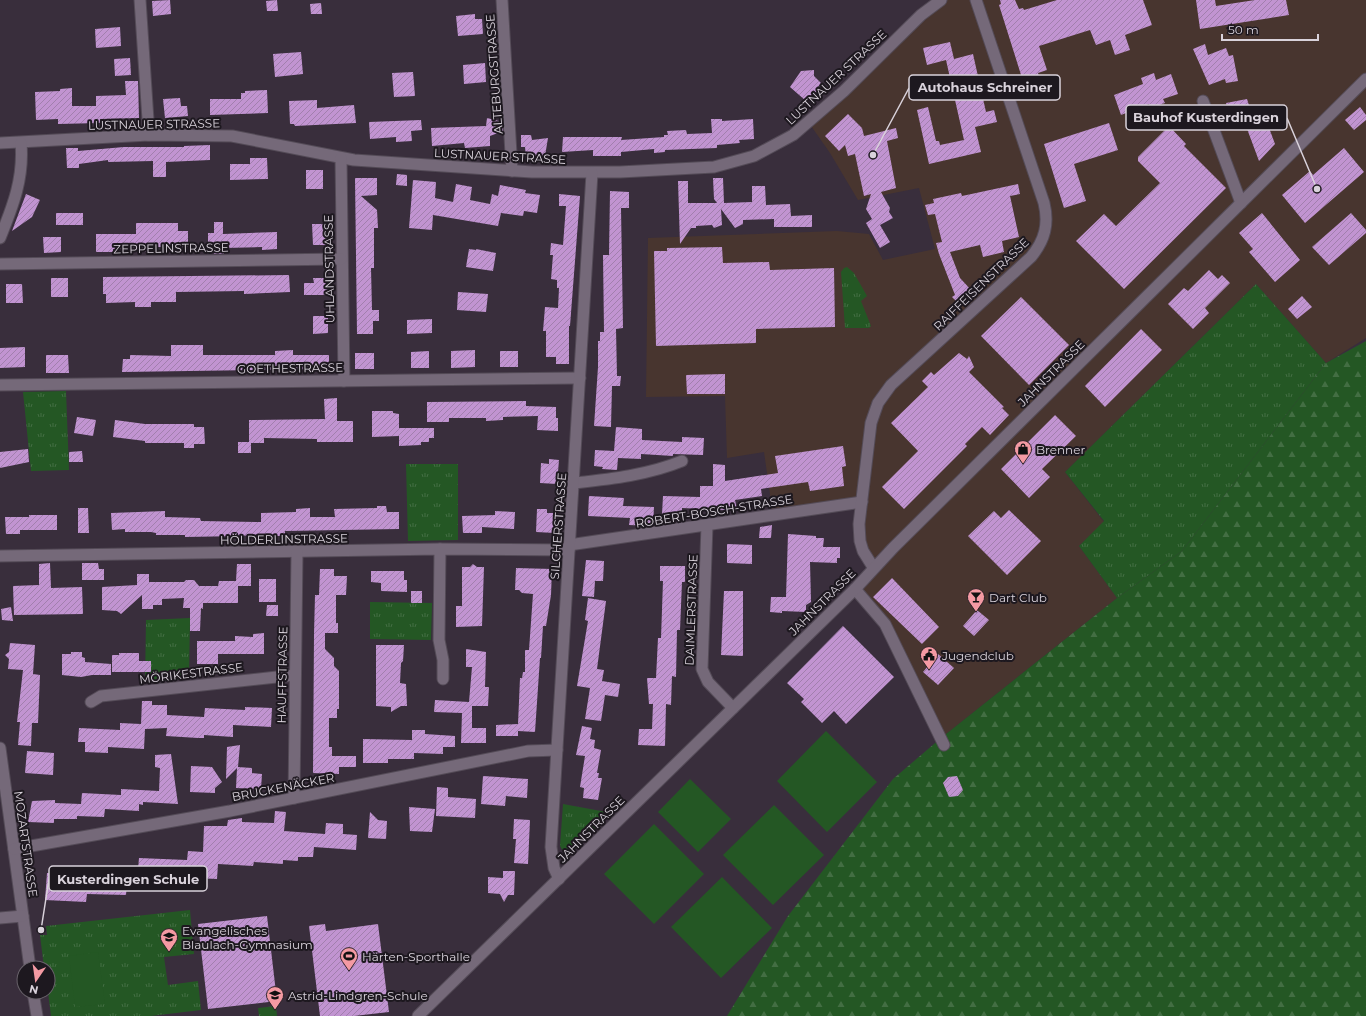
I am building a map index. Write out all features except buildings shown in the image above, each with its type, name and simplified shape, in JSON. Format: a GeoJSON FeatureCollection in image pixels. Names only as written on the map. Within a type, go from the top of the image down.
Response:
{"type":"FeatureCollection","features":[{"type":"Feature","properties":{"kind":"street"},"geometry":{"type":"LineString","coordinates":[[140,0],[149,135]]}},
{"type":"Feature","properties":{"kind":"street","name":"ALTEBURGSTRASSE"},"geometry":{"type":"LineString","coordinates":[[502,0],[512,171]]}},
{"type":"Feature","properties":{"kind":"street","name":"LUSTNAUER STRASSE"},"geometry":{"type":"LineString","coordinates":[[0,143],[149,135],[238,136],[342,158],[512,171],[592,173],[714,167],[741,161],[780,144],[815,118],[921,15],[941,0]]}},
{"type":"Feature","properties":{"kind":"street","name":"RAIFFEISENSTRASSE"},"geometry":{"type":"LineString","coordinates":[[874,567],[863,551],[860,541],[862,502],[871,423],[878,402],[884,393],[1030,257],[1040,246],[1044,236],[1046,214],[1044,203],[976,0]]}},
{"type":"Feature","properties":{"kind":"street","name":"JAHNSTRASSE"},"geometry":{"type":"LineString","coordinates":[[418,1016],[855,589],[874,567],[1241,203],[1280,162],[1366,79]]}},
{"type":"Feature","properties":{"kind":"street"},"geometry":{"type":"LineString","coordinates":[[1203,101],[1241,203]]}},
{"type":"Feature","properties":{"kind":"street"},"geometry":{"type":"LineString","coordinates":[[0,238],[21,178],[21,143]]}},
{"type":"Feature","properties":{"kind":"street","name":"UHLANDSTRASSE"},"geometry":{"type":"LineString","coordinates":[[342,158],[344,381]]}},
{"type":"Feature","properties":{"kind":"street","name":"SILCHERSTRASSE"},"geometry":{"type":"LineString","coordinates":[[559,879],[554,868],[551,854],[592,173]]}},
{"type":"Feature","properties":{"kind":"street","name":"ZEPPELINSTRASSE"},"geometry":{"type":"LineString","coordinates":[[0,264],[342,259]]}},
{"type":"Feature","properties":{"kind":"street","name":"GOETHESTRASSE"},"geometry":{"type":"LineString","coordinates":[[0,386],[580,378]]}},
{"type":"Feature","properties":{"kind":"street"},"geometry":{"type":"LineString","coordinates":[[574,483],[630,475],[682,461]]}},
{"type":"Feature","properties":{"kind":"street","name":"ROBERT-BOSCH-STRASSE"},"geometry":{"type":"LineString","coordinates":[[569,547],[862,502]]}},
{"type":"Feature","properties":{"kind":"street","name":"DAIMLERSTRASSE"},"geometry":{"type":"LineString","coordinates":[[707,525],[702,669],[708,682],[733,708]]}},
{"type":"Feature","properties":{"kind":"street","name":"HÖLDERLINSTRASSE"},"geometry":{"type":"LineString","coordinates":[[0,556],[569,547]]}},
{"type":"Feature","properties":{"kind":"street"},"geometry":{"type":"LineString","coordinates":[[440,549],[439,640],[444,660],[443,678]]}},
{"type":"Feature","properties":{"kind":"street","name":"HAUFFSTRASSE"},"geometry":{"type":"LineString","coordinates":[[294,798],[297,552]]}},
{"type":"Feature","properties":{"kind":"street"},"geometry":{"type":"LineString","coordinates":[[855,589],[885,624],[944,745]]}},
{"type":"Feature","properties":{"kind":"street","name":"MÖRIKESTRASSE"},"geometry":{"type":"LineString","coordinates":[[91,702],[101,696],[295,675]]}},
{"type":"Feature","properties":{"kind":"street","name":"MOZARTSTRASSE"},"geometry":{"type":"LineString","coordinates":[[0,748],[2,787],[14,849],[29,960]]}},
{"type":"Feature","properties":{"kind":"street","name":"BRUCKENÄCKER"},"geometry":{"type":"LineString","coordinates":[[14,849],[154,825],[528,751],[557,750]]}},
{"type":"Feature","properties":{"kind":"street"},"geometry":{"type":"LineString","coordinates":[[0,918],[23,916]]}},
{"type":"Feature","properties":{"kind":"street"},"geometry":{"type":"LineString","coordinates":[[34,1000],[37,1016]]}},
{"type":"Feature","properties":{"kind":"shaded area"},"geometry":{"type":"Polygon","coordinates":[[[941,0],[1366,0],[1366,338],[1326,363],[1256,284],[1065,472],[1104,522],[1079,546],[1117,598],[941,738],[906,665],[855,589],[873,567],[868,560],[861,503],[773,515],[764,452],[727,458],[725,396],[646,397],[648,238],[837,231],[869,234],[883,260],[935,249],[919,188],[858,200],[830,153],[809,123],[941,0]]]}},
{"type":"Feature","properties":{"kind":"green space"},"geometry":{"type":"Polygon","coordinates":[[[847,267],[854,273],[867,296],[861,301],[871,326],[869,328],[845,328],[841,272],[847,267]]]}},
{"type":"Feature","properties":{"kind":"green space"},"geometry":{"type":"Polygon","coordinates":[[[1256,284],[1326,363],[1182,551],[1117,598],[1079,546],[1104,521],[1065,472],[1256,284]]]}},
{"type":"Feature","properties":{"kind":"green space"},"geometry":{"type":"Polygon","coordinates":[[[1366,341],[1366,1016],[727,1016],[788,916],[893,779],[941,738],[1117,598],[1182,551],[1326,363],[1366,341]]]}},
{"type":"Feature","properties":{"kind":"green space"},"geometry":{"type":"Polygon","coordinates":[[[66,391],[69,470],[31,471],[23,392],[66,391]]]}},
{"type":"Feature","properties":{"kind":"green space"},"geometry":{"type":"Polygon","coordinates":[[[406,464],[458,464],[458,540],[408,541],[406,464]]]}},
{"type":"Feature","properties":{"kind":"green space"},"geometry":{"type":"Polygon","coordinates":[[[370,602],[432,603],[431,640],[370,639],[370,602]]]}},
{"type":"Feature","properties":{"kind":"green space"},"geometry":{"type":"Polygon","coordinates":[[[190,618],[189,678],[145,683],[146,620],[190,618]]]}},
{"type":"Feature","properties":{"kind":"green space"},"geometry":{"type":"Polygon","coordinates":[[[826,731],[877,782],[827,832],[777,781],[826,731]]]}},
{"type":"Feature","properties":{"kind":"green space"},"geometry":{"type":"Polygon","coordinates":[[[690,779],[731,819],[698,852],[658,812],[690,779]]]}},
{"type":"Feature","properties":{"kind":"green space"},"geometry":{"type":"Polygon","coordinates":[[[563,804],[612,813],[573,851],[569,853],[563,851],[560,846],[563,804]]]}},
{"type":"Feature","properties":{"kind":"green space"},"geometry":{"type":"Polygon","coordinates":[[[774,805],[824,855],[773,905],[723,855],[774,805]]]}},
{"type":"Feature","properties":{"kind":"green space"},"geometry":{"type":"Polygon","coordinates":[[[654,824],[704,874],[654,924],[604,874],[654,824]]]}},
{"type":"Feature","properties":{"kind":"green space"},"geometry":{"type":"Polygon","coordinates":[[[722,877],[772,928],[721,978],[671,927],[722,877]]]}},
{"type":"Feature","properties":{"kind":"green space"},"geometry":{"type":"Polygon","coordinates":[[[190,910],[194,954],[164,957],[168,985],[198,981],[201,1010],[151,1016],[51,1016],[49,1000],[56,1000],[56,960],[43,960],[40,935],[47,935],[46,926],[190,910]]]}},
{"type":"Feature","properties":{"kind":"green space"},"geometry":{"type":"Polygon","coordinates":[[[98,952],[105,1004],[75,1007],[69,956],[98,952]]]}},
{"type":"Feature","properties":{"kind":"green space"},"geometry":{"type":"Polygon","coordinates":[[[276,1006],[277,1016],[259,1016],[258,1008],[276,1006]]]}},
{"type":"Feature","properties":{"kind":"place","name":"Autohaus Schreiner"},"geometry":{"type":"Point","coordinates":[873,155]}},
{"type":"Feature","properties":{"kind":"place","name":"Bauhof Kusterdingen"},"geometry":{"type":"Point","coordinates":[1317,189]}},
{"type":"Feature","properties":{"kind":"place","name":"Brenner"},"geometry":{"type":"Point","coordinates":[1023,464]}},
{"type":"Feature","properties":{"kind":"place","name":"Dart Club"},"geometry":{"type":"Point","coordinates":[976,612]}},
{"type":"Feature","properties":{"kind":"place","name":"Jugendclub"},"geometry":{"type":"Point","coordinates":[929,670]}},
{"type":"Feature","properties":{"kind":"place","name":"Kusterdingen Schule"},"geometry":{"type":"Point","coordinates":[41,930]}},
{"type":"Feature","properties":{"kind":"place","name":"Evangelisches Blaulach-Gymnasium"},"geometry":{"type":"Point","coordinates":[169,952]}},
{"type":"Feature","properties":{"kind":"place","name":"Härten-Sporthalle"},"geometry":{"type":"Point","coordinates":[349,971]}},
{"type":"Feature","properties":{"kind":"place","name":"Astrid-Lindgren-Schule"},"geometry":{"type":"Point","coordinates":[275,1010]}}]}
